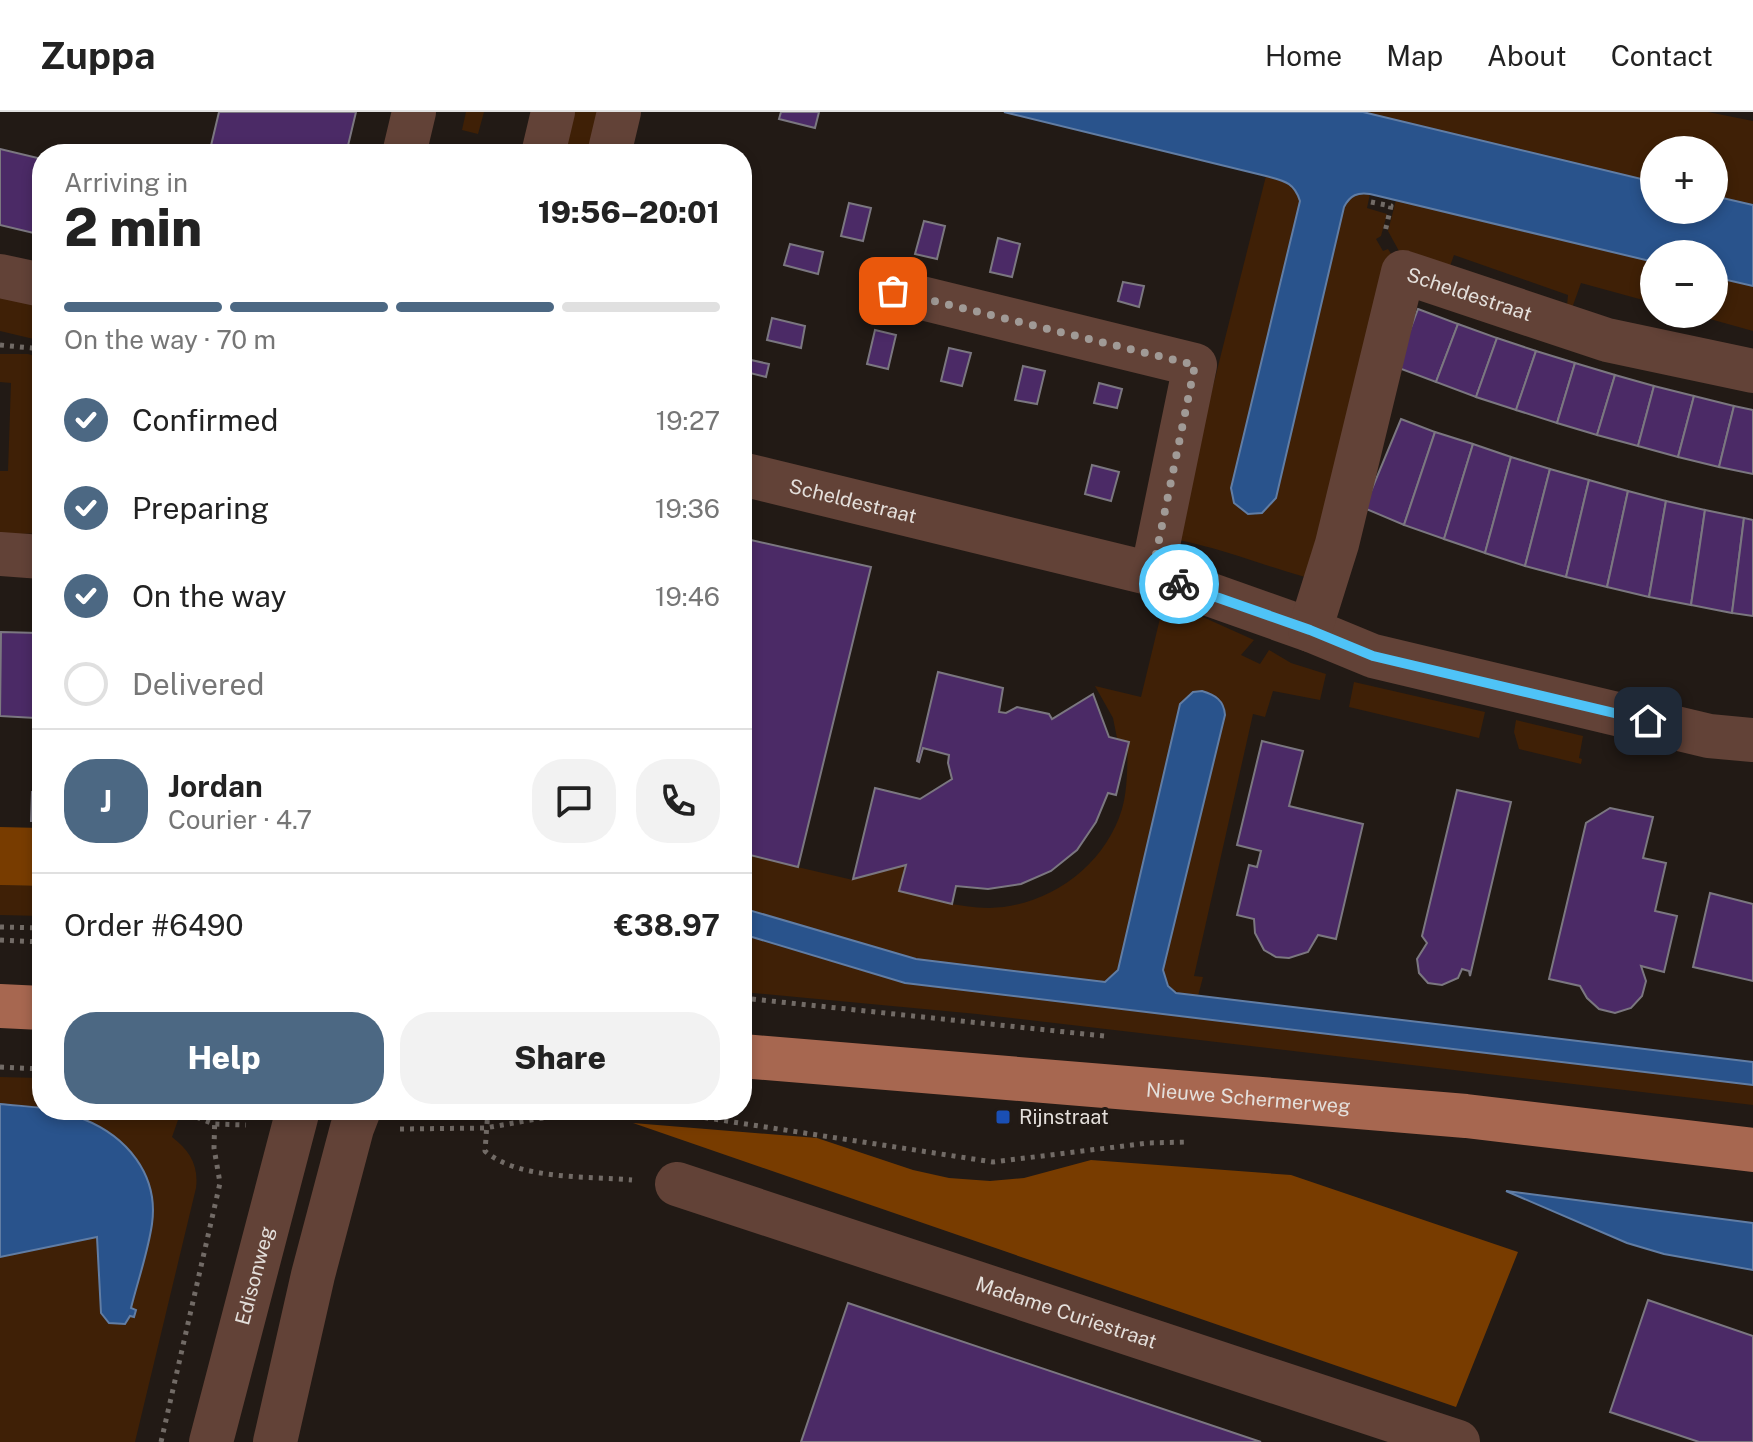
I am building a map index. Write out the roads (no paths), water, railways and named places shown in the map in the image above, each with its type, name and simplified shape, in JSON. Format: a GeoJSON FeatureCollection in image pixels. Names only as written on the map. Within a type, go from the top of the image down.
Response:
{"type":"FeatureCollection","features":[{"type":"Feature","properties":{"kind":"main road"},"geometry":{"type":"LineString","coordinates":[[0,1006],[32,1008]]}},
{"type":"Feature","properties":{"kind":"main road","name":"Nieuwe Schermerweg"},"geometry":{"type":"LineString","coordinates":[[752,1057],[1466,1116],[1753,1150]]}},
{"type":"Feature","properties":{"kind":"street"},"geometry":{"type":"LineString","coordinates":[[406,144],[414,112]]}},
{"type":"Feature","properties":{"kind":"street"},"geometry":{"type":"LineString","coordinates":[[545,144],[553,112]]}},
{"type":"Feature","properties":{"kind":"street"},"geometry":{"type":"LineString","coordinates":[[611,144],[619,112]]}},
{"type":"Feature","properties":{"kind":"street","name":"Scheldestraat"},"geometry":{"type":"LineString","coordinates":[[1310,630],[1337,544],[1403,272],[1607,340],[1753,371]]}},
{"type":"Feature","properties":{"kind":"street"},"geometry":{"type":"LineString","coordinates":[[0,276],[32,283]]}},
{"type":"Feature","properties":{"kind":"street"},"geometry":{"type":"LineString","coordinates":[[893,291],[1195,365],[1152,574]]}},
{"type":"Feature","properties":{"kind":"street","name":"Scheldestraat"},"geometry":{"type":"LineString","coordinates":[[752,476],[1152,574],[1310,630],[1373,656],[1709,736],[1753,740]]}},
{"type":"Feature","properties":{"kind":"street"},"geometry":{"type":"LineString","coordinates":[[0,554],[32,556]]}},
{"type":"Feature","properties":{"kind":"street","name":"Edisonweg"},"geometry":{"type":"LineString","coordinates":[[211,1442],[295,1120]]}},
{"type":"Feature","properties":{"kind":"street"},"geometry":{"type":"LineString","coordinates":[[275,1442],[317,1261],[355,1120]]}},
{"type":"Feature","properties":{"kind":"street","name":"Madame Curiestraat"},"geometry":{"type":"LineString","coordinates":[[677,1184],[1458,1442]]}},
{"type":"Feature","properties":{"kind":"water"},"geometry":{"type":"Polygon","coordinates":[[[1004,112],[1363,112],[1640,179],[1640,224],[1728,224],[1728,199],[1753,205],[1753,286],[1728,280],[1728,240],[1640,240],[1640,259],[1370,194],[1355,195],[1344,207],[1276,498],[1262,513],[1248,514],[1234,503],[1231,488],[1300,201],[1291,186],[1266,176],[1004,112]]]}},
{"type":"Feature","properties":{"kind":"water"},"geometry":{"type":"Polygon","coordinates":[[[1202,691],[1218,699],[1225,715],[1163,970],[1168,986],[1176,993],[1753,1062],[1753,1085],[905,983],[752,937],[752,911],[916,959],[1105,982],[1118,970],[1180,704],[1193,692],[1202,691]]]}},
{"type":"Feature","properties":{"kind":"water"},"geometry":{"type":"Polygon","coordinates":[[[0,1104],[32,1107],[32,1120],[86,1120],[113,1136],[136,1159],[150,1189],[152,1224],[131,1308],[136,1310],[134,1317],[130,1316],[125,1324],[109,1323],[101,1313],[97,1237],[0,1257],[0,1104]]]}},
{"type":"Feature","properties":{"kind":"water"},"geometry":{"type":"Polygon","coordinates":[[[1506,1191],[1753,1223],[1753,1270],[1664,1254],[1627,1243],[1506,1191]]]}},
{"type":"Feature","properties":{"kind":"place","name":"Rijnstraat"},"geometry":{"type":"Point","coordinates":[1003,1117]}}]}
